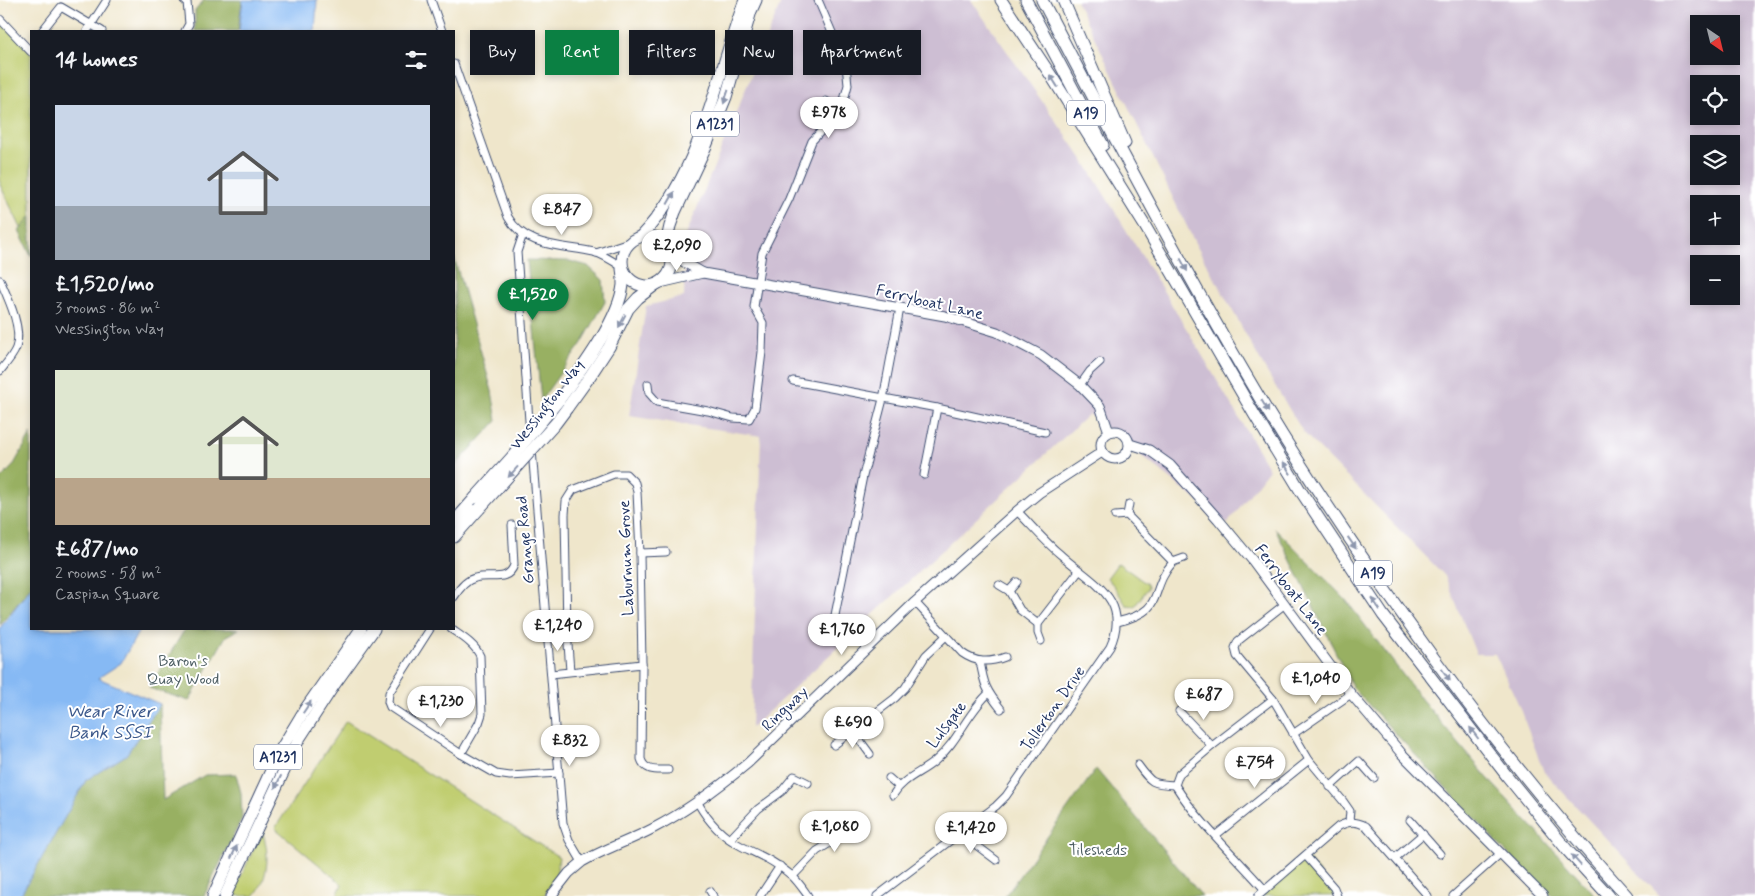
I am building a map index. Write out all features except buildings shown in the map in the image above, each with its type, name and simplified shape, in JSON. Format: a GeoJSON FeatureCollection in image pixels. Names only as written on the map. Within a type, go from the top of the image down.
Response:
{"type":"FeatureCollection","features":[{"type":"Feature","properties":{"kind":"highway","name":"A1231"},"geometry":{"type":"LineString","coordinates":[[641,236],[668,203],[686,169],[712,105],[745,0]]}},
{"type":"Feature","properties":{"kind":"highway","name":"Wessington Way"},"geometry":{"type":"LineString","coordinates":[[455,536],[512,457],[590,376],[609,347],[628,310],[638,298],[666,278],[671,268],[672,255],[667,245],[675,212],[726,97],[751,11],[756,0]]}},
{"type":"Feature","properties":{"kind":"highway","name":"A19"},"geometry":{"type":"LineString","coordinates":[[1026,0],[1145,226],[1300,490],[1384,615],[1507,776],[1568,851],[1609,896]]}},
{"type":"Feature","properties":{"kind":"highway","name":"A19"},"geometry":{"type":"LineString","coordinates":[[1042,0],[1205,304],[1265,407],[1330,510],[1388,595],[1471,708],[1580,846],[1627,896]]}},
{"type":"Feature","properties":{"kind":"highway","name":"A19"},"geometry":{"type":"LineString","coordinates":[[1063,0],[1161,222]]}},
{"type":"Feature","properties":{"kind":"highway"},"geometry":{"type":"LineString","coordinates":[[1003,2],[1145,226]]}},
{"type":"Feature","properties":{"kind":"highway"},"geometry":{"type":"LineString","coordinates":[[629,242],[641,236],[652,236],[662,240],[667,245]]}},
{"type":"Feature","properties":{"kind":"highway","name":"Wessington Way"},"geometry":{"type":"LineString","coordinates":[[563,404],[612,318],[623,285],[621,259],[624,249],[629,242]]}},
{"type":"Feature","properties":{"kind":"highway"},"geometry":{"type":"LineString","coordinates":[[622,268],[630,280],[637,285],[657,284]]}},
{"type":"Feature","properties":{"kind":"highway","name":"Wessington Way"},"geometry":{"type":"LineString","coordinates":[[455,521],[477,503]]}},
{"type":"Feature","properties":{"kind":"highway","name":"A1231"},"geometry":{"type":"LineString","coordinates":[[214,896],[281,749],[304,711],[360,630]]}},
{"type":"Feature","properties":{"kind":"highway","name":"A1231"},"geometry":{"type":"LineString","coordinates":[[225,896],[299,739],[324,699],[373,630]]}},
{"type":"Feature","properties":{"kind":"street"},"geometry":{"type":"LineString","coordinates":[[88,30],[107,0]]}},
{"type":"Feature","properties":{"kind":"street"},"geometry":{"type":"LineString","coordinates":[[184,0],[187,2],[189,24],[186,30]]}},
{"type":"Feature","properties":{"kind":"street"},"geometry":{"type":"LineString","coordinates":[[431,0],[442,30]]}},
{"type":"Feature","properties":{"kind":"street"},"geometry":{"type":"LineString","coordinates":[[648,384],[649,393],[657,402],[708,411],[733,418],[748,419],[754,408],[764,323],[754,307],[762,253],[788,199],[812,141],[843,104],[848,85],[846,65],[818,0]]}},
{"type":"Feature","properties":{"kind":"street"},"geometry":{"type":"LineString","coordinates":[[43,30],[61,7],[100,30]]}},
{"type":"Feature","properties":{"kind":"street"},"geometry":{"type":"LineString","coordinates":[[0,19],[30,49]]}},
{"type":"Feature","properties":{"kind":"street"},"geometry":{"type":"LineString","coordinates":[[455,67],[508,216],[516,228],[534,240],[548,245],[596,253],[622,268]]}},
{"type":"Feature","properties":{"kind":"street"},"geometry":{"type":"LineString","coordinates":[[826,101],[839,109]]}},
{"type":"Feature","properties":{"kind":"street","name":"Grange Road"},"geometry":{"type":"LineString","coordinates":[[523,234],[518,252],[528,404],[559,773],[564,823],[568,840],[582,862]]}},
{"type":"Feature","properties":{"kind":"street"},"geometry":{"type":"LineString","coordinates":[[596,253],[629,242]]}},
{"type":"Feature","properties":{"kind":"street","name":"Ferryboat Lane"},"geometry":{"type":"LineString","coordinates":[[667,245],[684,262],[703,274]]}},
{"type":"Feature","properties":{"kind":"street","name":"Ferryboat Lane"},"geometry":{"type":"LineString","coordinates":[[657,284],[703,274],[945,316],[997,332],[1041,355],[1080,385],[1100,406],[1109,432]]}},
{"type":"Feature","properties":{"kind":"street"},"geometry":{"type":"LineString","coordinates":[[0,280],[10,302],[17,329],[16,349],[0,371]]}},
{"type":"Feature","properties":{"kind":"street"},"geometry":{"type":"LineString","coordinates":[[830,640],[863,476],[883,399],[900,308]]}},
{"type":"Feature","properties":{"kind":"street"},"geometry":{"type":"LineString","coordinates":[[1080,385],[1090,371],[1100,362]]}},
{"type":"Feature","properties":{"kind":"street"},"geometry":{"type":"LineString","coordinates":[[793,381],[937,408],[1045,432]]}},
{"type":"Feature","properties":{"kind":"street"},"geometry":{"type":"LineString","coordinates":[[924,475],[937,408]]}},
{"type":"Feature","properties":{"kind":"street"},"geometry":{"type":"LineString","coordinates":[[1119,431],[1128,438],[1130,444],[1128,452],[1119,459],[1109,458],[1102,452],[1102,438],[1109,432],[1119,431]]}},
{"type":"Feature","properties":{"kind":"street","name":"Ferryboat Lane"},"geometry":{"type":"LineString","coordinates":[[1130,444],[1149,450],[1170,465],[1232,534],[1350,694],[1402,754],[1543,896]]}},
{"type":"Feature","properties":{"kind":"street","name":"Ringway"},"geometry":{"type":"LineString","coordinates":[[582,862],[650,830],[698,803],[748,763],[915,602],[1039,492],[1102,452]]}},
{"type":"Feature","properties":{"kind":"street","name":"Laburnum Grove"},"geometry":{"type":"LineString","coordinates":[[570,671],[567,631],[566,501],[573,490],[621,473],[631,478],[635,483],[637,492],[642,664],[641,759],[646,767],[653,770],[668,770]]}},
{"type":"Feature","properties":{"kind":"street"},"geometry":{"type":"LineString","coordinates":[[1127,516],[1129,504]]}},
{"type":"Feature","properties":{"kind":"street"},"geometry":{"type":"LineString","coordinates":[[1018,511],[1057,552],[1101,587],[1115,609],[1117,622],[1139,616],[1148,610],[1154,601],[1162,578],[1173,562],[1184,558]]}},
{"type":"Feature","properties":{"kind":"street"},"geometry":{"type":"LineString","coordinates":[[1115,516],[1127,516],[1173,562]]}},
{"type":"Feature","properties":{"kind":"street"},"geometry":{"type":"LineString","coordinates":[[455,595],[475,578],[502,577],[512,570],[514,565],[512,525]]}},
{"type":"Feature","properties":{"kind":"street"},"geometry":{"type":"LineString","coordinates":[[640,553],[666,552]]}},
{"type":"Feature","properties":{"kind":"street"},"geometry":{"type":"LineString","coordinates":[[1041,641],[1038,633],[1038,624],[1079,571]]}},
{"type":"Feature","properties":{"kind":"street"},"geometry":{"type":"LineString","coordinates":[[1009,591],[1017,582]]}},
{"type":"Feature","properties":{"kind":"street"},"geometry":{"type":"LineString","coordinates":[[998,585],[1009,591],[1020,610],[1038,624]]}},
{"type":"Feature","properties":{"kind":"street"},"geometry":{"type":"LineString","coordinates":[[915,602],[962,653],[970,659],[987,662],[1005,657]]}},
{"type":"Feature","properties":{"kind":"street"},"geometry":{"type":"LineString","coordinates":[[1285,604],[1238,641],[1235,648],[1237,656],[1273,699],[1309,760],[1350,811],[1349,821]]}},
{"type":"Feature","properties":{"kind":"street","name":"Tollerton Drive"},"geometry":{"type":"LineString","coordinates":[[877,896],[885,893],[996,806],[1006,796],[1110,647],[1117,631],[1117,622]]}},
{"type":"Feature","properties":{"kind":"street"},"geometry":{"type":"LineString","coordinates":[[429,630],[389,694],[388,702],[394,710],[490,772],[503,776],[559,773]]}},
{"type":"Feature","properties":{"kind":"street"},"geometry":{"type":"LineString","coordinates":[[452,630],[474,646],[480,656],[482,714],[479,723],[461,754]]}},
{"type":"Feature","properties":{"kind":"street"},"geometry":{"type":"LineString","coordinates":[[547,630],[567,631]]}},
{"type":"Feature","properties":{"kind":"street"},"geometry":{"type":"LineString","coordinates":[[834,745],[895,698],[905,688],[926,655],[946,636]]}},
{"type":"Feature","properties":{"kind":"street","name":"Lulsgate"},"geometry":{"type":"LineString","coordinates":[[980,661],[983,682],[1001,709]]}},
{"type":"Feature","properties":{"kind":"street"},"geometry":{"type":"LineString","coordinates":[[550,674],[642,664]]}},
{"type":"Feature","properties":{"kind":"street","name":"Lulsgate"},"geometry":{"type":"LineString","coordinates":[[893,795],[898,786],[935,761],[945,751],[980,702],[989,693]]}},
{"type":"Feature","properties":{"kind":"street"},"geometry":{"type":"LineString","coordinates":[[1293,734],[1350,694]]}},
{"type":"Feature","properties":{"kind":"street"},"geometry":{"type":"LineString","coordinates":[[1175,785],[1179,774],[1273,699]]}},
{"type":"Feature","properties":{"kind":"street"},"geometry":{"type":"LineString","coordinates":[[1179,711],[1212,746]]}},
{"type":"Feature","properties":{"kind":"street"},"geometry":{"type":"LineString","coordinates":[[854,730],[870,754]]}},
{"type":"Feature","properties":{"kind":"street"},"geometry":{"type":"LineString","coordinates":[[1216,835],[1309,760]]}},
{"type":"Feature","properties":{"kind":"street"},"geometry":{"type":"LineString","coordinates":[[1330,787],[1359,761],[1374,778]]}},
{"type":"Feature","properties":{"kind":"street"},"geometry":{"type":"LineString","coordinates":[[1138,765],[1150,781],[1161,785],[1175,785]]}},
{"type":"Feature","properties":{"kind":"street"},"geometry":{"type":"LineString","coordinates":[[730,839],[758,809],[781,792],[794,776],[808,783]]}},
{"type":"Feature","properties":{"kind":"street"},"geometry":{"type":"LineString","coordinates":[[889,778],[898,786]]}},
{"type":"Feature","properties":{"kind":"street"},"geometry":{"type":"LineString","coordinates":[[1175,785],[1182,796],[1265,890]]}},
{"type":"Feature","properties":{"kind":"street"},"geometry":{"type":"LineString","coordinates":[[698,803],[722,834],[740,846],[760,854],[780,866],[793,876],[808,896]]}},
{"type":"Feature","properties":{"kind":"street"},"geometry":{"type":"LineString","coordinates":[[1410,820],[1440,854]]}},
{"type":"Feature","properties":{"kind":"street"},"geometry":{"type":"LineString","coordinates":[[1258,896],[1339,826],[1349,821],[1366,826],[1428,896]]}},
{"type":"Feature","properties":{"kind":"street"},"geometry":{"type":"LineString","coordinates":[[793,876],[817,851],[843,835],[836,822]]}},
{"type":"Feature","properties":{"kind":"street"},"geometry":{"type":"LineString","coordinates":[[962,831],[972,842],[996,860]]}},
{"type":"Feature","properties":{"kind":"street"},"geometry":{"type":"LineString","coordinates":[[1395,858],[1423,834]]}},
{"type":"Feature","properties":{"kind":"street"},"geometry":{"type":"LineString","coordinates":[[1453,896],[1501,853]]}},
{"type":"Feature","properties":{"kind":"street"},"geometry":{"type":"LineString","coordinates":[[1306,856],[1334,888],[1337,896]]}},
{"type":"Feature","properties":{"kind":"street"},"geometry":{"type":"LineString","coordinates":[[551,896],[569,873],[582,862]]}},
{"type":"Feature","properties":{"kind":"street"},"geometry":{"type":"LineString","coordinates":[[760,896],[780,866]]}},
{"type":"Feature","properties":{"kind":"shaded area"},"geometry":{"type":"Polygon","coordinates":[[[782,0],[971,0],[1084,161],[1269,469],[1227,524],[1089,414],[751,728],[761,436],[629,416],[646,306],[684,297],[686,235],[751,75],[793,75],[793,30],[770,30],[782,0]]]}},
{"type":"Feature","properties":{"kind":"shaded area"},"geometry":{"type":"Polygon","coordinates":[[[1076,0],[1755,0],[1755,896],[1660,896],[1544,772],[1517,701],[1495,654],[1476,654],[1445,576],[1303,432],[1265,369],[1196,245],[1076,0]]]}},
{"type":"Feature","properties":{"kind":"green space"},"geometry":{"type":"Polygon","coordinates":[[[204,0],[242,0],[238,30],[195,30],[195,11],[204,0]]]}},
{"type":"Feature","properties":{"kind":"green space"},"geometry":{"type":"Polygon","coordinates":[[[0,19],[30,51],[30,217],[21,228],[0,185],[0,19]]]}},
{"type":"Feature","properties":{"kind":"green space"},"geometry":{"type":"Polygon","coordinates":[[[30,217],[30,254],[19,231],[30,217]]]}},
{"type":"Feature","properties":{"kind":"green space"},"geometry":{"type":"Polygon","coordinates":[[[527,260],[570,261],[588,266],[603,280],[605,302],[582,343],[541,400],[527,260]]]}},
{"type":"Feature","properties":{"kind":"green space"},"geometry":{"type":"Polygon","coordinates":[[[455,261],[492,391],[497,421],[455,466],[455,261]]]}},
{"type":"Feature","properties":{"kind":"green space"},"geometry":{"type":"Polygon","coordinates":[[[30,436],[30,588],[0,625],[0,479],[13,466],[30,436]]]}},
{"type":"Feature","properties":{"kind":"green space"},"geometry":{"type":"Polygon","coordinates":[[[1275,528],[1345,599],[1422,700],[1492,783],[1596,896],[1552,896],[1504,850],[1353,688],[1275,528]]]}},
{"type":"Feature","properties":{"kind":"green space"},"geometry":{"type":"Polygon","coordinates":[[[1118,563],[1147,584],[1148,588],[1135,606],[1126,605],[1107,578],[1118,563]]]}},
{"type":"Feature","properties":{"kind":"green space","name":"Baron's Quay Wood"},"geometry":{"type":"Polygon","coordinates":[[[184,630],[237,630],[226,636],[189,701],[149,688],[184,630]]]}},
{"type":"Feature","properties":{"kind":"green space"},"geometry":{"type":"Polygon","coordinates":[[[160,704],[163,800],[205,775],[236,774],[241,793],[242,818],[204,896],[20,896],[86,780],[126,755],[160,704]]]}},
{"type":"Feature","properties":{"kind":"green space"},"geometry":{"type":"Polygon","coordinates":[[[346,721],[559,857],[556,877],[544,896],[337,896],[342,884],[275,828],[346,721]]]}},
{"type":"Feature","properties":{"kind":"green space","name":"Tilesheds"},"geometry":{"type":"Polygon","coordinates":[[[1096,769],[1202,896],[1005,896],[1096,769]]]}},
{"type":"Feature","properties":{"kind":"green space"},"geometry":{"type":"Polygon","coordinates":[[[262,831],[267,856],[263,881],[254,896],[232,896],[262,831]]]}},
{"type":"Feature","properties":{"kind":"green space"},"geometry":{"type":"Polygon","coordinates":[[[1306,856],[1337,896],[1258,896],[1306,856]]]}},
{"type":"Feature","properties":{"kind":"water"},"geometry":{"type":"Polygon","coordinates":[[[243,0],[317,0],[315,30],[239,30],[243,0]]]}},
{"type":"Feature","properties":{"kind":"water","name":"Wear River Bank SSSI"},"geometry":{"type":"Polygon","coordinates":[[[30,588],[30,630],[139,630],[121,663],[98,678],[160,704],[126,755],[86,780],[20,896],[0,896],[0,628],[30,588]]]}}]}
